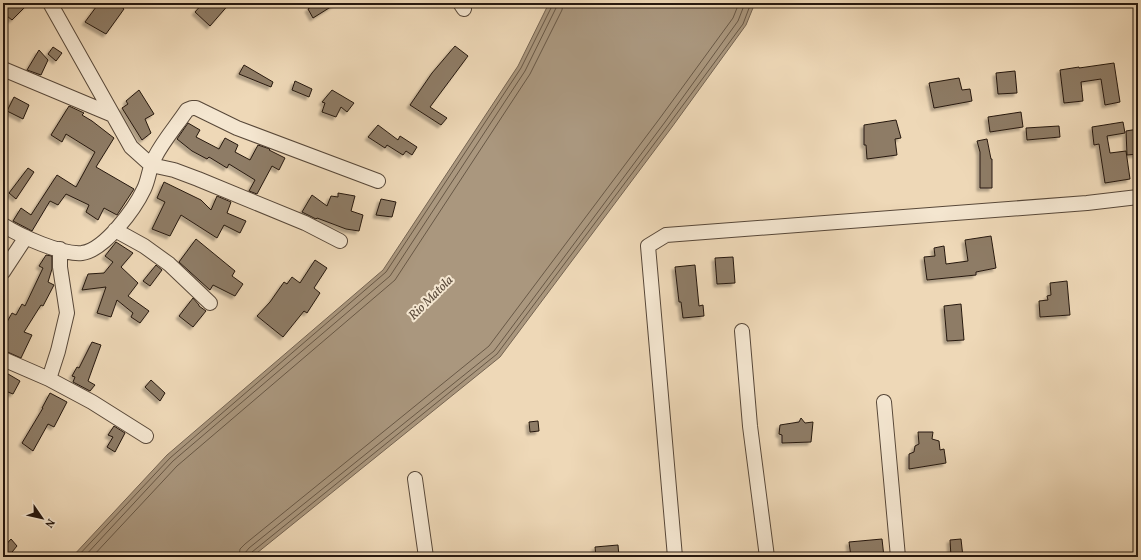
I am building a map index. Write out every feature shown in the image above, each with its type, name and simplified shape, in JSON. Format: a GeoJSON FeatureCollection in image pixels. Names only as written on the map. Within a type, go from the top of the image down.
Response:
{"type":"FeatureCollection","features":[{"type":"Feature","properties":{"kind":"street"},"geometry":{"type":"LineString","coordinates":[[50,3],[132,147],[151,165],[174,170],[198,179],[298,220],[340,241]]}},
{"type":"Feature","properties":{"kind":"street"},"geometry":{"type":"LineString","coordinates":[[3,69],[113,115]]}},
{"type":"Feature","properties":{"kind":"street"},"geometry":{"type":"LineString","coordinates":[[3,225],[44,245],[74,252],[82,253],[100,244],[115,230],[133,209],[144,188],[155,156],[187,110],[192,108],[196,108],[237,128],[378,181]]}},
{"type":"Feature","properties":{"kind":"street"},"geometry":{"type":"LineString","coordinates":[[675,557],[648,246],[666,235],[1087,203],[1138,197]]}},
{"type":"Feature","properties":{"kind":"street"},"geometry":{"type":"LineString","coordinates":[[115,230],[144,246],[169,264],[210,303]]}},
{"type":"Feature","properties":{"kind":"street"},"geometry":{"type":"LineString","coordinates":[[3,272],[26,237]]}},
{"type":"Feature","properties":{"kind":"street"},"geometry":{"type":"LineString","coordinates":[[49,379],[58,351],[67,313],[60,267],[60,249]]}},
{"type":"Feature","properties":{"kind":"street"},"geometry":{"type":"LineString","coordinates":[[742,331],[750,426],[767,557]]}},
{"type":"Feature","properties":{"kind":"street"},"geometry":{"type":"LineString","coordinates":[[3,359],[49,379],[92,402],[146,436]]}},
{"type":"Feature","properties":{"kind":"street"},"geometry":{"type":"LineString","coordinates":[[884,402],[898,557]]}},
{"type":"Feature","properties":{"kind":"street"},"geometry":{"type":"LineString","coordinates":[[415,478],[426,557]]}},
{"type":"Feature","properties":{"kind":"water","name":"Rio Matola"},"geometry":{"type":"Polygon","coordinates":[[[549,3],[755,3],[746,25],[672,127],[500,357],[252,557],[72,557],[167,455],[383,270],[518,66],[549,3]]]}},
{"type":"Feature","properties":{"kind":"building"},"geometry":{"type":"Polygon","coordinates":[[[3,3],[29,3],[12,20],[3,13],[3,3]]]}},
{"type":"Feature","properties":{"kind":"building"},"geometry":{"type":"Polygon","coordinates":[[[99,3],[117,3],[124,9],[106,34],[85,22],[99,3]]]}},
{"type":"Feature","properties":{"kind":"building"},"geometry":{"type":"Polygon","coordinates":[[[203,3],[230,3],[210,26],[195,12],[203,3]]]}},
{"type":"Feature","properties":{"kind":"building"},"geometry":{"type":"Polygon","coordinates":[[[310,3],[337,3],[313,18],[308,9],[312,6],[310,3]]]}},
{"type":"Feature","properties":{"kind":"building"},"geometry":{"type":"Polygon","coordinates":[[[455,46],[468,56],[430,107],[447,118],[441,125],[410,105],[432,73],[455,46]]]}},
{"type":"Feature","properties":{"kind":"building"},"geometry":{"type":"Polygon","coordinates":[[[53,47],[62,53],[56,61],[48,54],[53,47]]]}},
{"type":"Feature","properties":{"kind":"building"},"geometry":{"type":"Polygon","coordinates":[[[39,50],[48,60],[41,75],[27,70],[39,50]]]}},
{"type":"Feature","properties":{"kind":"building"},"geometry":{"type":"Polygon","coordinates":[[[1114,63],[1120,102],[1105,105],[1101,79],[1081,82],[1083,101],[1064,103],[1060,70],[1114,63]]]}},
{"type":"Feature","properties":{"kind":"building"},"geometry":{"type":"Polygon","coordinates":[[[244,65],[273,82],[271,87],[239,74],[244,65]]]}},
{"type":"Feature","properties":{"kind":"building"},"geometry":{"type":"Polygon","coordinates":[[[1015,71],[1017,93],[998,94],[996,73],[1015,71]]]}},
{"type":"Feature","properties":{"kind":"building"},"geometry":{"type":"Polygon","coordinates":[[[959,78],[962,90],[970,89],[972,101],[934,108],[929,83],[959,78]]]}},
{"type":"Feature","properties":{"kind":"building"},"geometry":{"type":"Polygon","coordinates":[[[295,81],[312,89],[309,97],[292,90],[295,81]]]}},
{"type":"Feature","properties":{"kind":"building"},"geometry":{"type":"Polygon","coordinates":[[[139,90],[154,114],[145,119],[151,133],[142,140],[122,108],[128,104],[126,101],[139,90]]]}},
{"type":"Feature","properties":{"kind":"building"},"geometry":{"type":"Polygon","coordinates":[[[332,90],[354,103],[347,112],[341,107],[336,117],[322,112],[325,103],[322,102],[332,90]]]}},
{"type":"Feature","properties":{"kind":"building"},"geometry":{"type":"Polygon","coordinates":[[[14,97],[29,105],[23,119],[7,111],[14,97]]]}},
{"type":"Feature","properties":{"kind":"building"},"geometry":{"type":"Polygon","coordinates":[[[69,106],[84,113],[82,115],[114,138],[96,167],[134,189],[117,215],[104,208],[98,220],[86,212],[89,205],[66,194],[58,205],[50,201],[32,231],[13,221],[21,208],[31,215],[57,175],[76,187],[95,152],[66,134],[62,142],[51,135],[69,106]]]}},
{"type":"Feature","properties":{"kind":"building"},"geometry":{"type":"Polygon","coordinates":[[[1021,112],[1023,127],[990,132],[988,117],[1021,112]]]}},
{"type":"Feature","properties":{"kind":"building"},"geometry":{"type":"Polygon","coordinates":[[[896,120],[901,138],[895,139],[897,155],[867,159],[866,145],[864,145],[864,125],[896,120]]]}},
{"type":"Feature","properties":{"kind":"building"},"geometry":{"type":"Polygon","coordinates":[[[1123,122],[1125,133],[1107,136],[1110,153],[1126,151],[1130,179],[1105,183],[1099,144],[1094,145],[1092,127],[1123,122]]]}},
{"type":"Feature","properties":{"kind":"building"},"geometry":{"type":"Polygon","coordinates":[[[188,123],[200,130],[196,137],[219,149],[225,138],[238,145],[235,152],[250,160],[258,145],[270,149],[269,150],[285,158],[279,170],[272,166],[257,194],[249,191],[255,180],[229,164],[227,168],[209,157],[207,159],[192,151],[177,139],[188,123]]]}},
{"type":"Feature","properties":{"kind":"building"},"geometry":{"type":"Polygon","coordinates":[[[378,125],[398,140],[400,136],[417,147],[412,155],[406,151],[403,155],[387,145],[385,148],[368,137],[378,125]]]}},
{"type":"Feature","properties":{"kind":"building"},"geometry":{"type":"Polygon","coordinates":[[[1059,126],[1060,137],[1027,140],[1026,128],[1059,126]]]}},
{"type":"Feature","properties":{"kind":"building"},"geometry":{"type":"Polygon","coordinates":[[[1138,129],[1138,154],[1127,155],[1126,131],[1138,129]]]}},
{"type":"Feature","properties":{"kind":"building"},"geometry":{"type":"Polygon","coordinates":[[[987,139],[992,159],[992,188],[980,188],[980,152],[977,141],[987,139]]]}},
{"type":"Feature","properties":{"kind":"building"},"geometry":{"type":"Polygon","coordinates":[[[28,168],[34,172],[16,199],[9,193],[28,168]]]}},
{"type":"Feature","properties":{"kind":"building"},"geometry":{"type":"Polygon","coordinates":[[[164,182],[201,200],[211,210],[217,196],[231,202],[227,213],[246,221],[240,233],[224,225],[217,238],[181,215],[170,236],[152,229],[165,202],[157,198],[164,182]]]}},
{"type":"Feature","properties":{"kind":"building"},"geometry":{"type":"Polygon","coordinates":[[[338,193],[355,196],[351,211],[363,215],[359,231],[346,229],[317,218],[316,219],[302,212],[312,195],[327,206],[331,196],[338,197],[338,193]]]}},
{"type":"Feature","properties":{"kind":"building"},"geometry":{"type":"Polygon","coordinates":[[[381,199],[396,202],[392,217],[376,215],[381,199]]]}},
{"type":"Feature","properties":{"kind":"building"},"geometry":{"type":"Polygon","coordinates":[[[991,236],[996,268],[976,272],[976,275],[927,280],[924,257],[935,256],[934,248],[944,246],[946,264],[968,261],[965,240],[991,236]]]}},
{"type":"Feature","properties":{"kind":"building"},"geometry":{"type":"Polygon","coordinates":[[[196,239],[235,271],[232,276],[243,284],[235,296],[213,285],[210,290],[179,262],[196,239]]]}},
{"type":"Feature","properties":{"kind":"building"},"geometry":{"type":"Polygon","coordinates":[[[116,242],[133,253],[121,267],[138,283],[128,296],[149,311],[140,323],[131,317],[133,313],[117,300],[111,317],[97,313],[106,287],[82,290],[88,274],[104,273],[113,262],[105,256],[116,242]]]}},
{"type":"Feature","properties":{"kind":"building"},"geometry":{"type":"Polygon","coordinates":[[[46,255],[52,256],[52,269],[48,282],[54,285],[43,306],[41,305],[24,332],[32,335],[21,358],[3,350],[3,319],[7,322],[12,313],[16,315],[22,304],[25,306],[43,268],[39,266],[46,255]]]}},
{"type":"Feature","properties":{"kind":"building"},"geometry":{"type":"Polygon","coordinates":[[[733,257],[735,283],[717,284],[715,258],[733,257]]]}},
{"type":"Feature","properties":{"kind":"building"},"geometry":{"type":"Polygon","coordinates":[[[315,260],[327,268],[314,288],[320,293],[307,313],[304,311],[283,337],[257,316],[270,302],[284,282],[287,284],[292,277],[300,283],[315,260]]]}},
{"type":"Feature","properties":{"kind":"building"},"geometry":{"type":"Polygon","coordinates":[[[156,265],[162,270],[150,286],[143,281],[156,265]]]}},
{"type":"Feature","properties":{"kind":"building"},"geometry":{"type":"Polygon","coordinates":[[[695,265],[699,306],[703,305],[704,316],[683,318],[681,302],[679,302],[675,267],[695,265]]]}},
{"type":"Feature","properties":{"kind":"building"},"geometry":{"type":"Polygon","coordinates":[[[1067,281],[1070,315],[1040,317],[1039,301],[1048,300],[1047,296],[1051,295],[1050,283],[1067,281]]]}},
{"type":"Feature","properties":{"kind":"building"},"geometry":{"type":"Polygon","coordinates":[[[193,298],[199,306],[206,311],[193,327],[179,316],[193,298]]]}},
{"type":"Feature","properties":{"kind":"building"},"geometry":{"type":"Polygon","coordinates":[[[961,304],[964,340],[947,341],[944,306],[961,304]]]}},
{"type":"Feature","properties":{"kind":"building"},"geometry":{"type":"Polygon","coordinates":[[[92,342],[101,345],[88,381],[95,385],[90,391],[73,382],[75,377],[72,376],[77,367],[79,368],[92,342]]]}},
{"type":"Feature","properties":{"kind":"building"},"geometry":{"type":"Polygon","coordinates":[[[3,371],[20,381],[13,394],[3,390],[3,371]]]}},
{"type":"Feature","properties":{"kind":"building"},"geometry":{"type":"Polygon","coordinates":[[[151,380],[165,393],[160,401],[145,387],[151,380]]]}},
{"type":"Feature","properties":{"kind":"building"},"geometry":{"type":"Polygon","coordinates":[[[50,393],[67,402],[54,427],[48,424],[33,451],[22,443],[43,408],[50,393]]]}},
{"type":"Feature","properties":{"kind":"building"},"geometry":{"type":"Polygon","coordinates":[[[801,418],[805,423],[813,422],[811,442],[782,443],[782,435],[779,434],[780,425],[799,422],[801,418]]]}},
{"type":"Feature","properties":{"kind":"building"},"geometry":{"type":"Polygon","coordinates":[[[538,421],[539,431],[530,432],[529,422],[538,421]]]}},
{"type":"Feature","properties":{"kind":"building"},"geometry":{"type":"Polygon","coordinates":[[[114,426],[125,433],[115,452],[107,447],[113,437],[108,435],[114,426]]]}},
{"type":"Feature","properties":{"kind":"building"},"geometry":{"type":"Polygon","coordinates":[[[918,432],[933,432],[932,439],[939,441],[940,450],[944,449],[946,463],[909,469],[909,454],[914,452],[915,446],[919,444],[918,432]]]}},
{"type":"Feature","properties":{"kind":"building"},"geometry":{"type":"Polygon","coordinates":[[[11,539],[17,546],[8,557],[3,557],[3,548],[11,539]]]}},
{"type":"Feature","properties":{"kind":"building"},"geometry":{"type":"Polygon","coordinates":[[[882,539],[884,557],[851,557],[849,542],[882,539]]]}},
{"type":"Feature","properties":{"kind":"building"},"geometry":{"type":"Polygon","coordinates":[[[961,539],[963,557],[951,557],[950,540],[961,539]]]}},
{"type":"Feature","properties":{"kind":"building"},"geometry":{"type":"Polygon","coordinates":[[[618,545],[619,557],[596,557],[595,547],[618,545]]]}}]}
